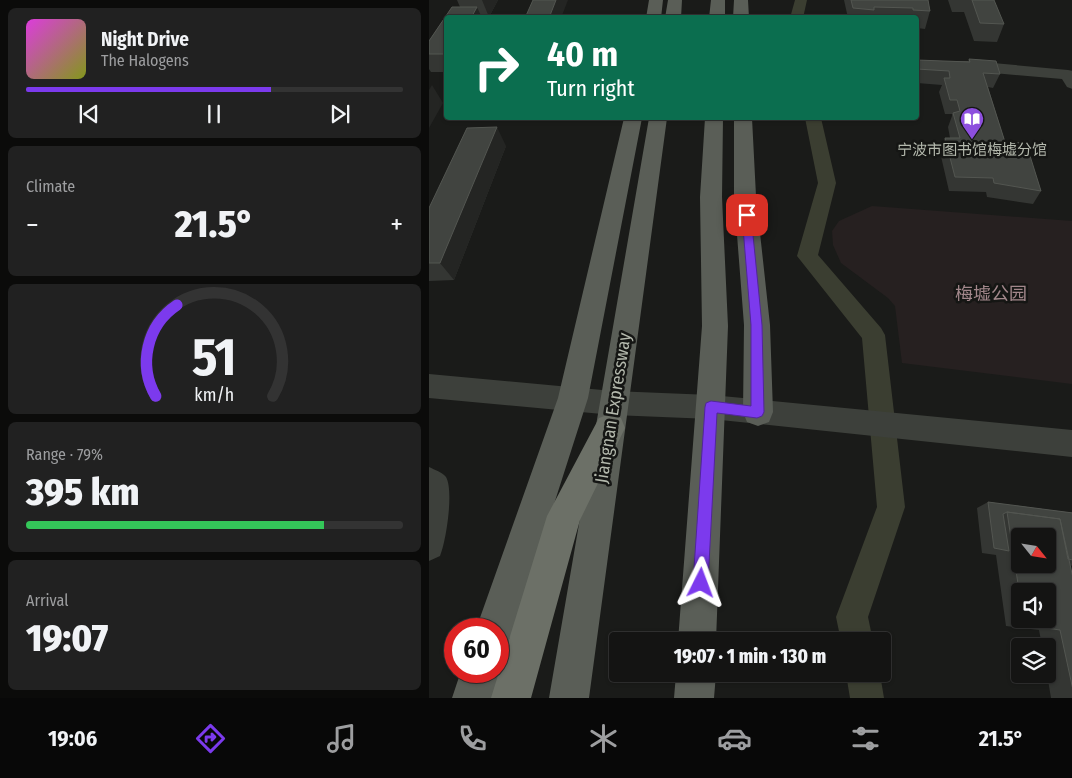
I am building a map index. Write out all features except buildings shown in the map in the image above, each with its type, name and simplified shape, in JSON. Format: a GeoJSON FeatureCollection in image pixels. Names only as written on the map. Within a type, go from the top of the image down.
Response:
{"type":"FeatureCollection","features":[{"type":"Feature","properties":{"kind":"highway"},"geometry":{"type":"LineString","coordinates":[[511,698],[564,516],[611,415]]}},
{"type":"Feature","properties":{"kind":"main road"},"geometry":{"type":"LineString","coordinates":[[654,15],[656,0]]}},
{"type":"Feature","properties":{"kind":"main road"},"geometry":{"type":"LineString","coordinates":[[673,15],[675,0]]}},
{"type":"Feature","properties":{"kind":"main road"},"geometry":{"type":"LineString","coordinates":[[717,15],[718,0]]}},
{"type":"Feature","properties":{"kind":"main road"},"geometry":{"type":"LineString","coordinates":[[741,0],[741,15]]}},
{"type":"Feature","properties":{"kind":"main road"},"geometry":{"type":"LineString","coordinates":[[499,618],[573,398],[633,120]]}},
{"type":"Feature","properties":{"kind":"main road","name":"Jiangnan Expressway"},"geometry":{"type":"LineString","coordinates":[[569,698],[658,120]]}},
{"type":"Feature","properties":{"kind":"main road"},"geometry":{"type":"LineString","coordinates":[[698,632],[715,326],[711,198],[714,120]]}},
{"type":"Feature","properties":{"kind":"main road"},"geometry":{"type":"LineString","coordinates":[[743,120],[745,196],[757,325],[757,412]]}},
{"type":"Feature","properties":{"kind":"main road"},"geometry":{"type":"LineString","coordinates":[[694,698],[695,682]]}},
{"type":"Feature","properties":{"kind":"main road"},"geometry":{"type":"LineString","coordinates":[[472,698],[477,683]]}},
{"type":"Feature","properties":{"kind":"street"},"geometry":{"type":"LineString","coordinates":[[919,66],[971,66],[1068,75],[1072,84]]}},
{"type":"Feature","properties":{"kind":"street"},"geometry":{"type":"LineString","coordinates":[[429,386],[573,398],[611,415],[711,407],[1072,444]]}},
{"type":"Feature","properties":{"kind":"street"},"geometry":{"type":"LineString","coordinates":[[429,482],[435,486],[429,544]]}},
{"type":"Feature","properties":{"kind":"green space","name":"梅墟公园"},"geometry":{"type":"Polygon","coordinates":[[[872,206],[1072,221],[1072,384],[902,363],[895,306],[888,298],[841,263],[833,245],[832,231],[839,221],[872,206]]]}},
{"type":"Feature","properties":{"kind":"waterway"},"geometry":{"type":"LineString","coordinates":[[797,15],[801,0]]}},
{"type":"Feature","properties":{"kind":"waterway"},"geometry":{"type":"LineString","coordinates":[[813,120],[827,183],[807,256],[873,335],[891,507],[852,617],[855,632]]}},
{"type":"Feature","properties":{"kind":"waterway"},"geometry":{"type":"LineString","coordinates":[[864,682],[867,698]]}},
{"type":"Feature","properties":{"kind":"place","name":"宁波市图书馆梅墟分馆"},"geometry":{"type":"Point","coordinates":[972,140]}},
{"type":"Feature","properties":{"kind":"route"},"geometry":{"type":"LineString","coordinates":[[701,583],[711,407],[757,412],[757,325],[747,215]]}}]}
